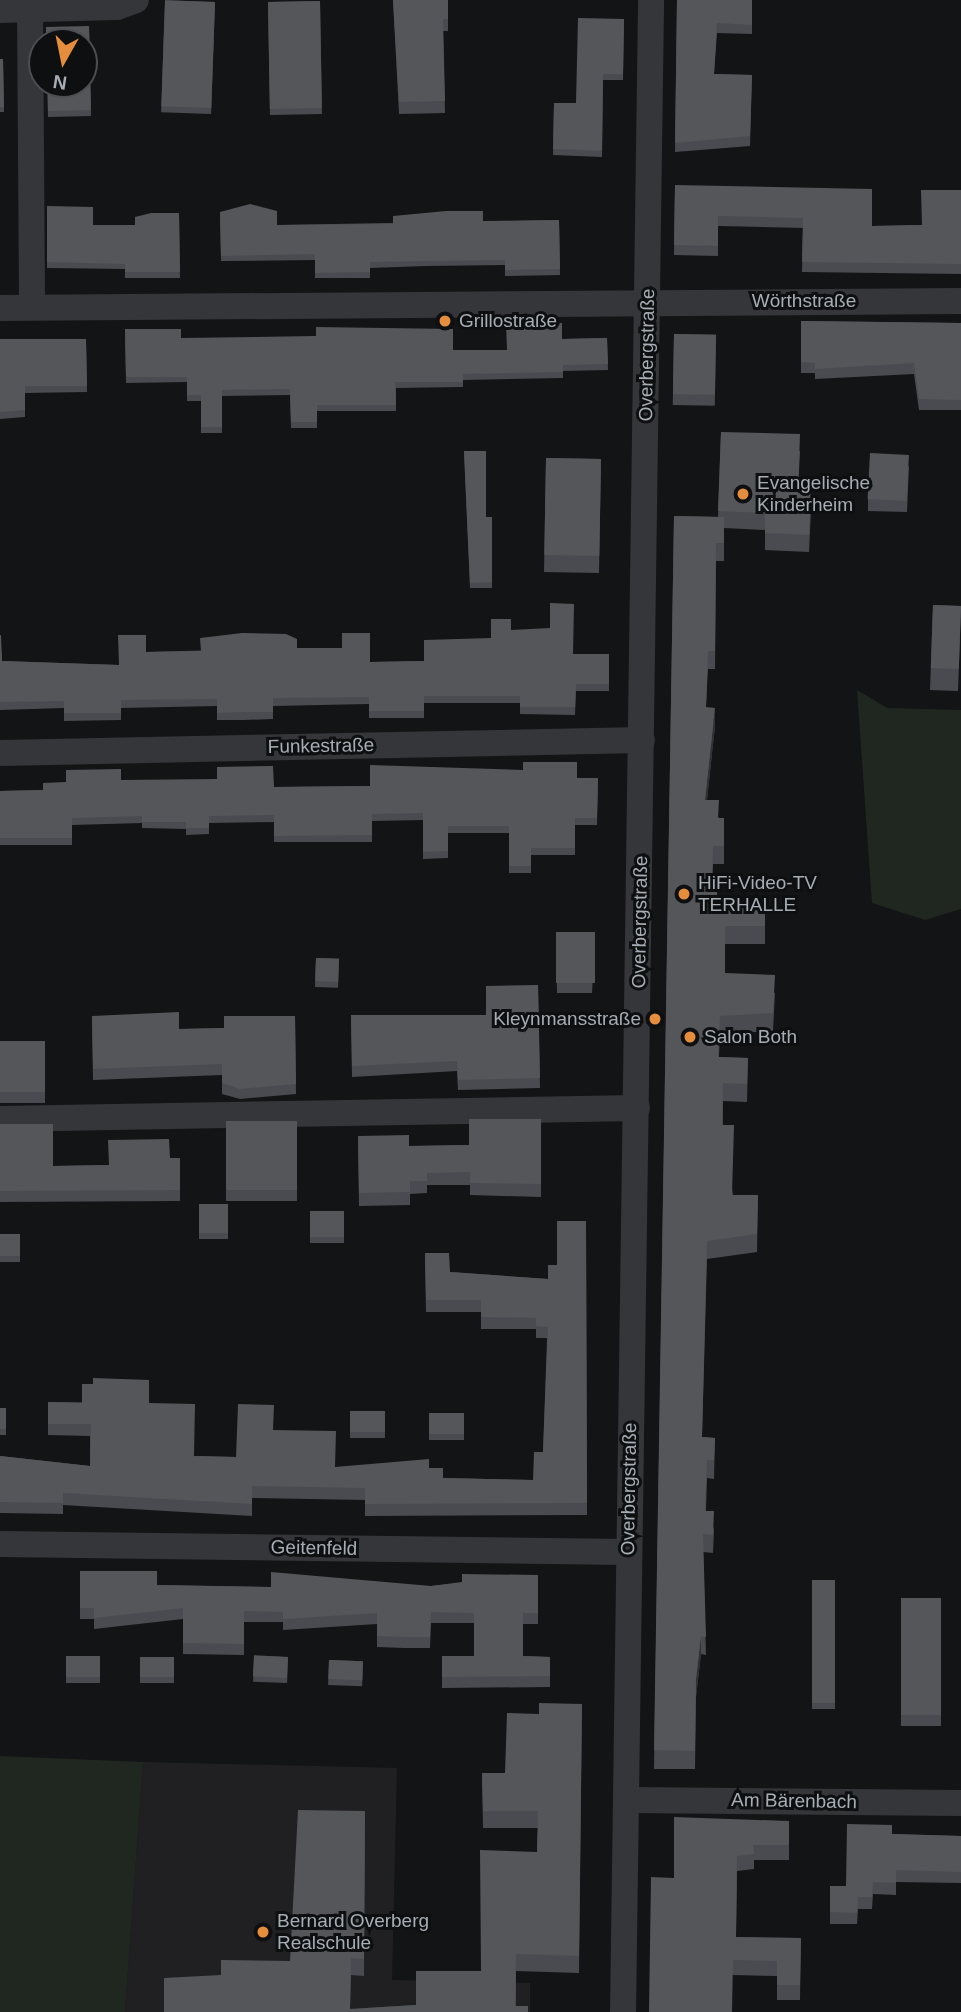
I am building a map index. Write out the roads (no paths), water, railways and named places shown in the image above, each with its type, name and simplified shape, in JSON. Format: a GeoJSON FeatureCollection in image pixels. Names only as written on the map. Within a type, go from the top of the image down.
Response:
{"type":"FeatureCollection","features":[{"type":"Feature","properties":{"kind":"street"},"geometry":{"type":"LineString","coordinates":[[0,10],[117,7],[136,0]]}},
{"type":"Feature","properties":{"kind":"street","name":"Overbergstraße"},"geometry":{"type":"LineString","coordinates":[[623,2012],[627,1800],[627,1552],[637,1108],[650,0]]}},
{"type":"Feature","properties":{"kind":"street"},"geometry":{"type":"LineString","coordinates":[[30,9],[32,307]]}},
{"type":"Feature","properties":{"kind":"street"},"geometry":{"type":"LineString","coordinates":[[0,308],[648,301]]}},
{"type":"Feature","properties":{"kind":"street","name":"Wörthstraße"},"geometry":{"type":"LineString","coordinates":[[648,301],[961,301]]}},
{"type":"Feature","properties":{"kind":"street","name":"Funkestraße"},"geometry":{"type":"LineString","coordinates":[[0,753],[642,740]]}},
{"type":"Feature","properties":{"kind":"street"},"geometry":{"type":"LineString","coordinates":[[0,1119],[637,1108]]}},
{"type":"Feature","properties":{"kind":"street","name":"Geitenfeld"},"geometry":{"type":"LineString","coordinates":[[0,1544],[627,1552]]}},
{"type":"Feature","properties":{"kind":"street","name":"Am Bärenbach"},"geometry":{"type":"LineString","coordinates":[[627,1800],[961,1803]]}},
{"type":"Feature","properties":{"kind":"place","name":"Grillostraße"},"geometry":{"type":"Point","coordinates":[445,321]}},
{"type":"Feature","properties":{"kind":"place","name":"Evangelische Kinderheim"},"geometry":{"type":"Point","coordinates":[743,494]}},
{"type":"Feature","properties":{"kind":"place","name":"HiFi-Video-TV TERHALLE"},"geometry":{"type":"Point","coordinates":[684,894]}},
{"type":"Feature","properties":{"kind":"place","name":"Kleynmansstraße"},"geometry":{"type":"Point","coordinates":[655,1019]}},
{"type":"Feature","properties":{"kind":"place","name":"Salon Both"},"geometry":{"type":"Point","coordinates":[690,1037]}},
{"type":"Feature","properties":{"kind":"place","name":"Bernard Overberg Realschule"},"geometry":{"type":"Point","coordinates":[263,1932]}}]}
